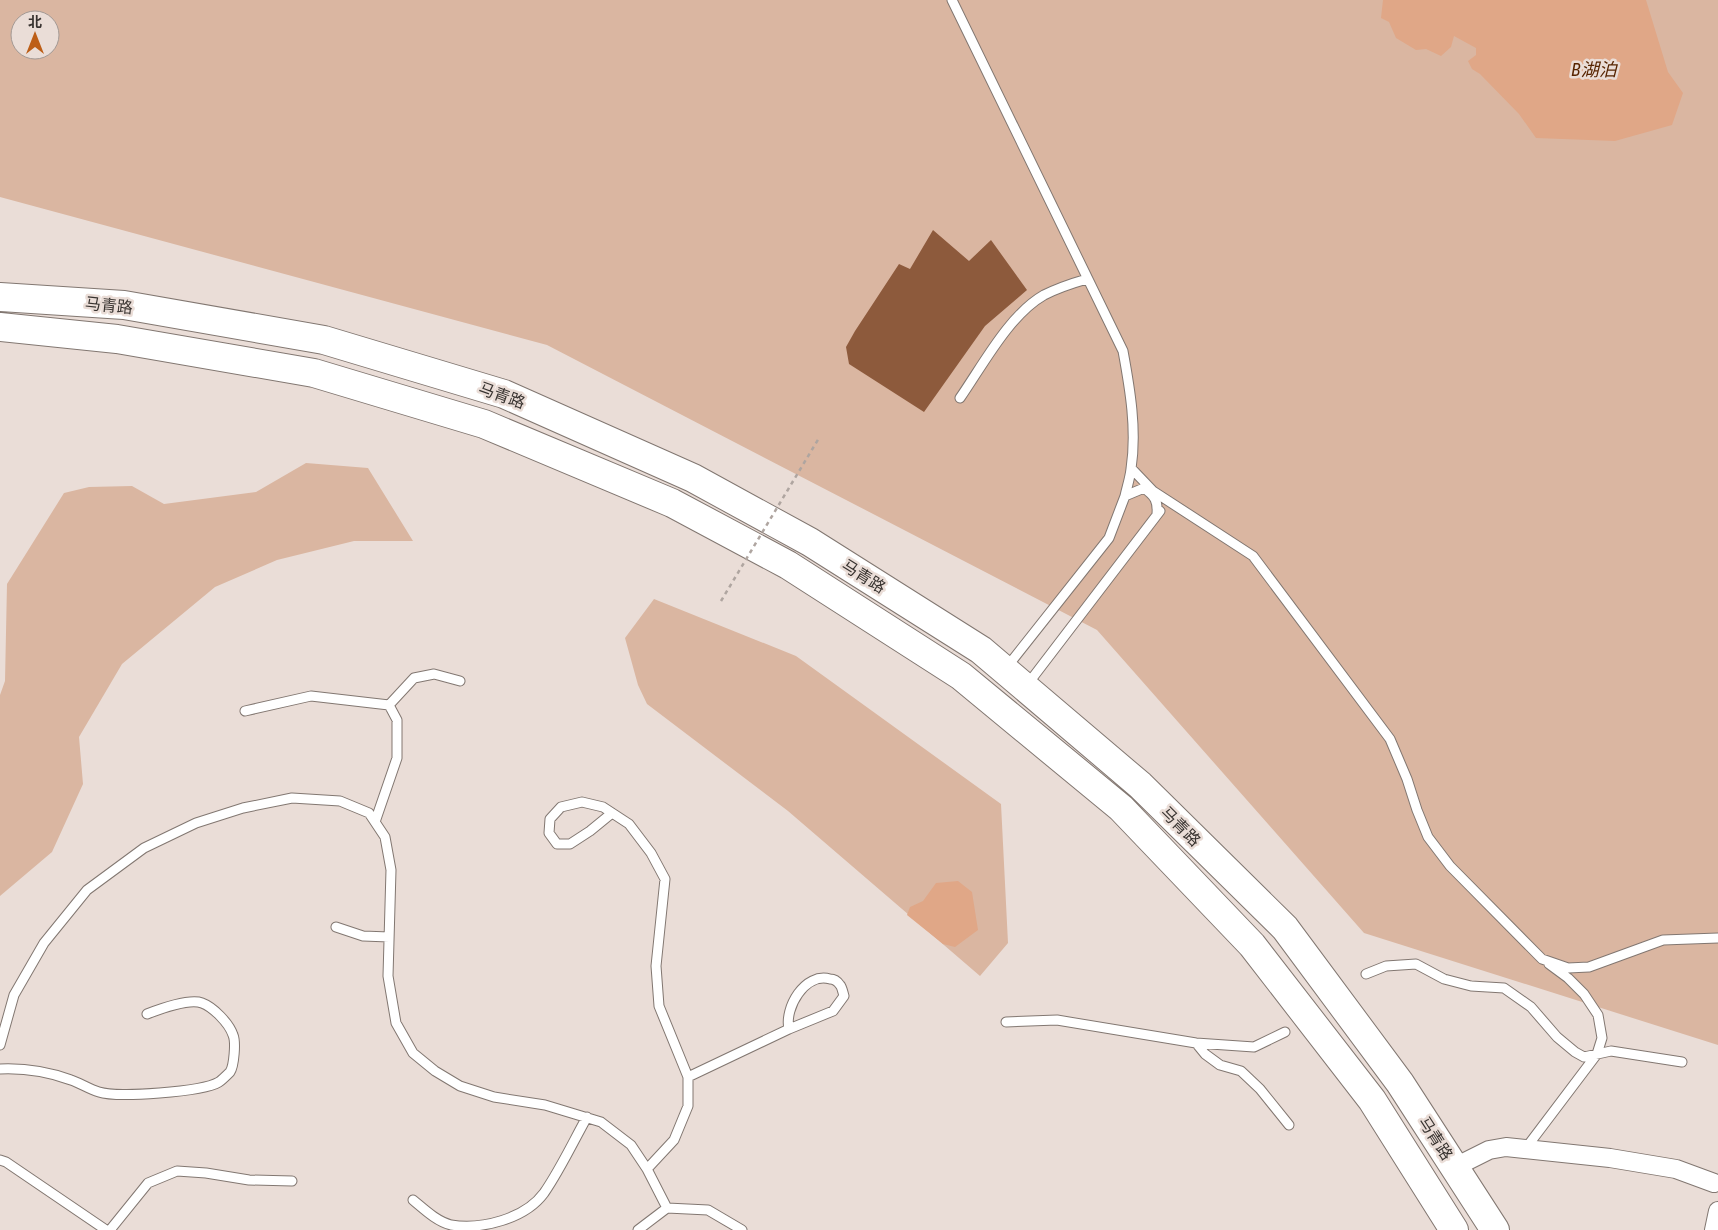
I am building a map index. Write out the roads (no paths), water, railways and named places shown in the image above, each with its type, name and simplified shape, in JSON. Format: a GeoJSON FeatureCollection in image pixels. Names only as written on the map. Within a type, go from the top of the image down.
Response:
{"type":"FeatureCollection","features":[{"type":"Feature","properties":{"kind":"highway","name":"马青路"},"geometry":{"type":"LineString","coordinates":[[0,296],[124,305],[324,340],[504,394],[693,478],[793,532],[981,650],[1140,785],[1285,928],[1400,1083],[1495,1230]]}},
{"type":"Feature","properties":{"kind":"highway","name":"马青路"},"geometry":{"type":"LineString","coordinates":[[0,328],[126,340],[314,373],[352,384],[484,424],[672,503],[788,565],[961,676],[1121,808],[1263,959],[1372,1100],[1454,1230]]}},
{"type":"Feature","properties":{"kind":"street"},"geometry":{"type":"LineString","coordinates":[[1455,1167],[1489,1150],[1506,1147],[1526,1148],[1610,1158],[1676,1169],[1717,1185]]}},
{"type":"Feature","properties":{"kind":"street"},"geometry":{"type":"LineString","coordinates":[[1714,1230],[1718,1211]]}},
{"type":"Feature","properties":{"kind":"lane"},"geometry":{"type":"LineString","coordinates":[[952,0],[1122,351],[1131,394],[1132,468],[1125,496],[1109,538],[1015,679]]}},
{"type":"Feature","properties":{"kind":"lane"},"geometry":{"type":"LineString","coordinates":[[960,398],[1012,321],[1043,296],[1069,284],[1087,279]]}},
{"type":"Feature","properties":{"kind":"lane"},"geometry":{"type":"LineString","coordinates":[[1132,468],[1153,491],[1253,556],[1390,739],[1407,778],[1428,837],[1450,866],[1542,959],[1584,994],[1598,1015],[1602,1038],[1597,1054],[1526,1148]]}},
{"type":"Feature","properties":{"kind":"lane"},"geometry":{"type":"LineString","coordinates":[[1125,496],[1144,488],[1154,495],[1158,504],[1157,514]]}},
{"type":"Feature","properties":{"kind":"lane"},"geometry":{"type":"LineString","coordinates":[[1015,679],[1167,501]]}},
{"type":"Feature","properties":{"kind":"lane"},"geometry":{"type":"LineString","coordinates":[[389,705],[414,678],[434,674],[460,681]]}},
{"type":"Feature","properties":{"kind":"lane"},"geometry":{"type":"LineString","coordinates":[[245,711],[311,696],[389,705]]}},
{"type":"Feature","properties":{"kind":"lane"},"geometry":{"type":"LineString","coordinates":[[375,822],[397,758],[397,720],[389,705]]}},
{"type":"Feature","properties":{"kind":"lane"},"geometry":{"type":"LineString","coordinates":[[0,1045],[14,995],[44,944],[87,890],[144,848],[196,823],[243,808],[292,798],[340,801],[369,813],[385,837],[391,870],[388,976],[396,1023],[413,1053],[434,1070],[460,1086],[494,1096],[545,1105],[601,1122],[631,1145],[648,1169],[667,1208]]}},
{"type":"Feature","properties":{"kind":"lane"},"geometry":{"type":"LineString","coordinates":[[612,813],[590,832],[570,844],[558,844],[549,834],[550,819],[561,806],[582,802],[603,807],[629,824],[651,853],[665,879],[656,966],[658,1006],[688,1077],[688,1106],[674,1140],[648,1169]]}},
{"type":"Feature","properties":{"kind":"lane"},"geometry":{"type":"LineString","coordinates":[[336,927],[364,936],[389,937]]}},
{"type":"Feature","properties":{"kind":"lane"},"geometry":{"type":"LineString","coordinates":[[1542,959],[1568,968],[1588,967],[1663,940],[1718,938]]}},
{"type":"Feature","properties":{"kind":"lane"},"geometry":{"type":"LineString","coordinates":[[1366,974],[1386,966],[1416,964],[1444,978],[1471,986],[1504,988],[1531,1007],[1557,1037],[1584,1057],[1611,1051],[1682,1062]]}},
{"type":"Feature","properties":{"kind":"lane"},"geometry":{"type":"LineString","coordinates":[[688,1077],[833,1011],[844,996],[841,985],[833,979],[822,977],[811,981],[802,989],[788,1012],[789,1030]]}},
{"type":"Feature","properties":{"kind":"lane"},"geometry":{"type":"LineString","coordinates":[[0,1069],[15,1068],[52,1075],[71,1080],[100,1093],[133,1094],[164,1093],[200,1088],[219,1082],[230,1071],[234,1056],[233,1035],[220,1015],[201,1002],[172,1004],[147,1014]]}},
{"type":"Feature","properties":{"kind":"lane"},"geometry":{"type":"LineString","coordinates":[[1006,1022],[1057,1020],[1196,1043],[1254,1047],[1285,1032]]}},
{"type":"Feature","properties":{"kind":"lane"},"geometry":{"type":"LineString","coordinates":[[1196,1043],[1205,1054],[1220,1065],[1241,1071],[1260,1089],[1289,1125]]}},
{"type":"Feature","properties":{"kind":"lane"},"geometry":{"type":"LineString","coordinates":[[413,1200],[432,1215],[450,1225],[477,1227],[526,1211],[543,1194],[587,1117]]}},
{"type":"Feature","properties":{"kind":"lane"},"geometry":{"type":"LineString","coordinates":[[0,1160],[6,1162],[106,1230]]}},
{"type":"Feature","properties":{"kind":"lane"},"geometry":{"type":"LineString","coordinates":[[110,1230],[148,1183],[177,1171],[249,1180],[292,1181]]}},
{"type":"Feature","properties":{"kind":"lane"},"geometry":{"type":"LineString","coordinates":[[638,1230],[667,1208],[708,1210],[742,1230]]}},
{"type":"Feature","properties":{"kind":"water","name":"B湖泊"},"geometry":{"type":"Polygon","coordinates":[[[1383,0],[1646,0],[1668,72],[1683,93],[1672,125],[1615,141],[1536,138],[1519,114],[1480,74],[1472,69],[1468,61],[1476,55],[1476,48],[1454,36],[1451,47],[1441,56],[1426,49],[1416,50],[1396,38],[1389,22],[1381,18],[1383,0]]]}},
{"type":"Feature","properties":{"kind":"water"},"geometry":{"type":"Polygon","coordinates":[[[958,881],[972,892],[978,930],[955,947],[943,944],[907,915],[910,907],[923,901],[936,883],[958,881]]]}}]}
